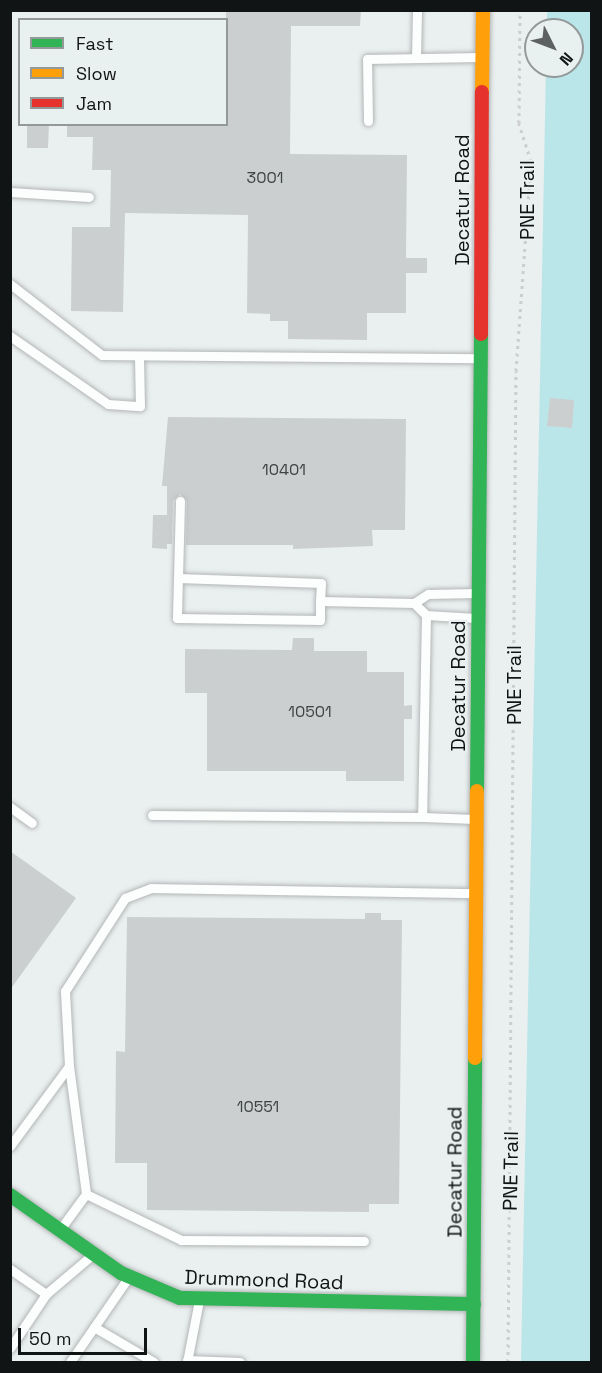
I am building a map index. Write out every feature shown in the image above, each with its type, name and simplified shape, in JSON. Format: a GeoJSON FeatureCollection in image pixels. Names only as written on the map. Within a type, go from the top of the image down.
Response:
{"type":"FeatureCollection","features":[{"type":"Feature","properties":{"kind":"street","name":"Decatur Road"},"geometry":{"type":"LineString","coordinates":[[473,1362],[483,10]]}},
{"type":"Feature","properties":{"kind":"street","name":"Drummond Road"},"geometry":{"type":"LineString","coordinates":[[10,1195],[128,1277],[180,1298],[474,1304]]}},
{"type":"Feature","properties":{"kind":"lane"},"geometry":{"type":"LineString","coordinates":[[416,58],[417,10]]}},
{"type":"Feature","properties":{"kind":"lane"},"geometry":{"type":"LineString","coordinates":[[368,121],[367,59],[482,57]]}},
{"type":"Feature","properties":{"kind":"lane"},"geometry":{"type":"LineString","coordinates":[[10,192],[89,197]]}},
{"type":"Feature","properties":{"kind":"lane"},"geometry":{"type":"LineString","coordinates":[[10,284],[102,355],[480,358]]}},
{"type":"Feature","properties":{"kind":"lane"},"geometry":{"type":"LineString","coordinates":[[10,336],[108,404],[140,406],[139,357]]}},
{"type":"Feature","properties":{"kind":"lane"},"geometry":{"type":"LineString","coordinates":[[178,578],[321,583],[320,620],[177,618],[178,578],[180,501]]}},
{"type":"Feature","properties":{"kind":"lane"},"geometry":{"type":"LineString","coordinates":[[321,602],[414,603],[428,594],[479,593]]}},
{"type":"Feature","properties":{"kind":"lane"},"geometry":{"type":"LineString","coordinates":[[414,603],[426,615],[478,618]]}},
{"type":"Feature","properties":{"kind":"lane"},"geometry":{"type":"LineString","coordinates":[[423,817],[426,615]]}},
{"type":"Feature","properties":{"kind":"lane"},"geometry":{"type":"LineString","coordinates":[[10,807],[32,823]]}},
{"type":"Feature","properties":{"kind":"lane"},"geometry":{"type":"LineString","coordinates":[[152,815],[477,819]]}},
{"type":"Feature","properties":{"kind":"lane"},"geometry":{"type":"LineString","coordinates":[[59,1230],[86,1194],[69,1066],[65,991],[125,898],[151,888],[477,893]]}},
{"type":"Feature","properties":{"kind":"lane"},"geometry":{"type":"LineString","coordinates":[[10,1146],[69,1066]]}},
{"type":"Feature","properties":{"kind":"lane"},"geometry":{"type":"LineString","coordinates":[[86,1194],[181,1240],[364,1241]]}},
{"type":"Feature","properties":{"kind":"lane"},"geometry":{"type":"LineString","coordinates":[[10,1348],[45,1294],[94,1254]]}},
{"type":"Feature","properties":{"kind":"lane"},"geometry":{"type":"LineString","coordinates":[[10,1269],[45,1294]]}},
{"type":"Feature","properties":{"kind":"lane"},"geometry":{"type":"LineString","coordinates":[[70,1362],[128,1277]]}},
{"type":"Feature","properties":{"kind":"lane"},"geometry":{"type":"LineString","coordinates":[[199,1300],[187,1361],[240,1362]]}},
{"type":"Feature","properties":{"kind":"lane"},"geometry":{"type":"LineString","coordinates":[[94,1327],[154,1362]]}},
{"type":"Feature","properties":{"kind":"path","name":"PNE Trail"},"geometry":{"type":"LineString","coordinates":[[508,1362],[516,371],[531,161],[519,123],[520,10]]}},
{"type":"Feature","properties":{"kind":"shaded area"},"geometry":{"type":"Polygon","coordinates":[[[547,11],[591,11],[591,1362],[521,1362],[546,78],[584,78],[584,18],[547,18],[547,11]]]}},
{"type":"Feature","properties":{"kind":"building"},"geometry":{"type":"Polygon","coordinates":[[[226,10],[361,10],[360,26],[291,26],[290,154],[407,155],[406,258],[427,258],[427,273],[406,273],[406,313],[367,313],[367,340],[288,339],[288,321],[270,321],[270,314],[247,313],[248,215],[125,213],[123,312],[71,311],[72,227],[110,227],[111,170],[92,170],[93,137],[67,137],[67,126],[228,126],[228,18],[226,18],[226,10]]]}},
{"type":"Feature","properties":{"kind":"building"},"geometry":{"type":"Polygon","coordinates":[[[27,126],[49,126],[48,148],[27,148],[27,126]]]}},
{"type":"Feature","properties":{"kind":"building"},"geometry":{"type":"Polygon","coordinates":[[[550,398],[574,400],[572,428],[547,426],[550,398]]]}},
{"type":"Feature","properties":{"kind":"building"},"geometry":{"type":"Polygon","coordinates":[[[168,417],[406,419],[405,530],[372,530],[373,546],[293,549],[293,545],[186,545],[187,501],[180,494],[173,501],[172,544],[167,544],[167,549],[152,548],[153,515],[167,515],[167,486],[162,486],[168,417]]]}},
{"type":"Feature","properties":{"kind":"building"},"geometry":{"type":"Polygon","coordinates":[[[293,638],[314,638],[314,651],[367,651],[367,672],[404,672],[404,706],[412,705],[412,719],[404,719],[404,781],[346,781],[346,771],[207,771],[207,693],[185,693],[185,649],[292,650],[293,638]]]}},
{"type":"Feature","properties":{"kind":"building"},"geometry":{"type":"Polygon","coordinates":[[[10,851],[76,898],[10,990],[10,851]]]}},
{"type":"Feature","properties":{"kind":"building"},"geometry":{"type":"Polygon","coordinates":[[[365,913],[381,913],[381,920],[402,920],[399,1204],[369,1204],[369,1212],[147,1210],[147,1163],[115,1163],[116,1051],[125,1052],[127,917],[365,919],[365,913]]]}},
{"type":"Feature","properties":{"kind":"traffic: fast"},"geometry":{"type":"LineString","coordinates":[[477,791],[481,334]]}},
{"type":"Feature","properties":{"kind":"traffic: fast"},"geometry":{"type":"LineString","coordinates":[[473,1362],[475,1058]]}},
{"type":"Feature","properties":{"kind":"traffic: fast"},"geometry":{"type":"LineString","coordinates":[[10,1195],[121,1273],[180,1298],[474,1304]]}},
{"type":"Feature","properties":{"kind":"traffic: slow"},"geometry":{"type":"LineString","coordinates":[[482,92],[483,10]]}},
{"type":"Feature","properties":{"kind":"traffic: slow"},"geometry":{"type":"LineString","coordinates":[[475,1058],[477,791]]}},
{"type":"Feature","properties":{"kind":"traffic: jam"},"geometry":{"type":"LineString","coordinates":[[481,334],[482,92]]}}]}
